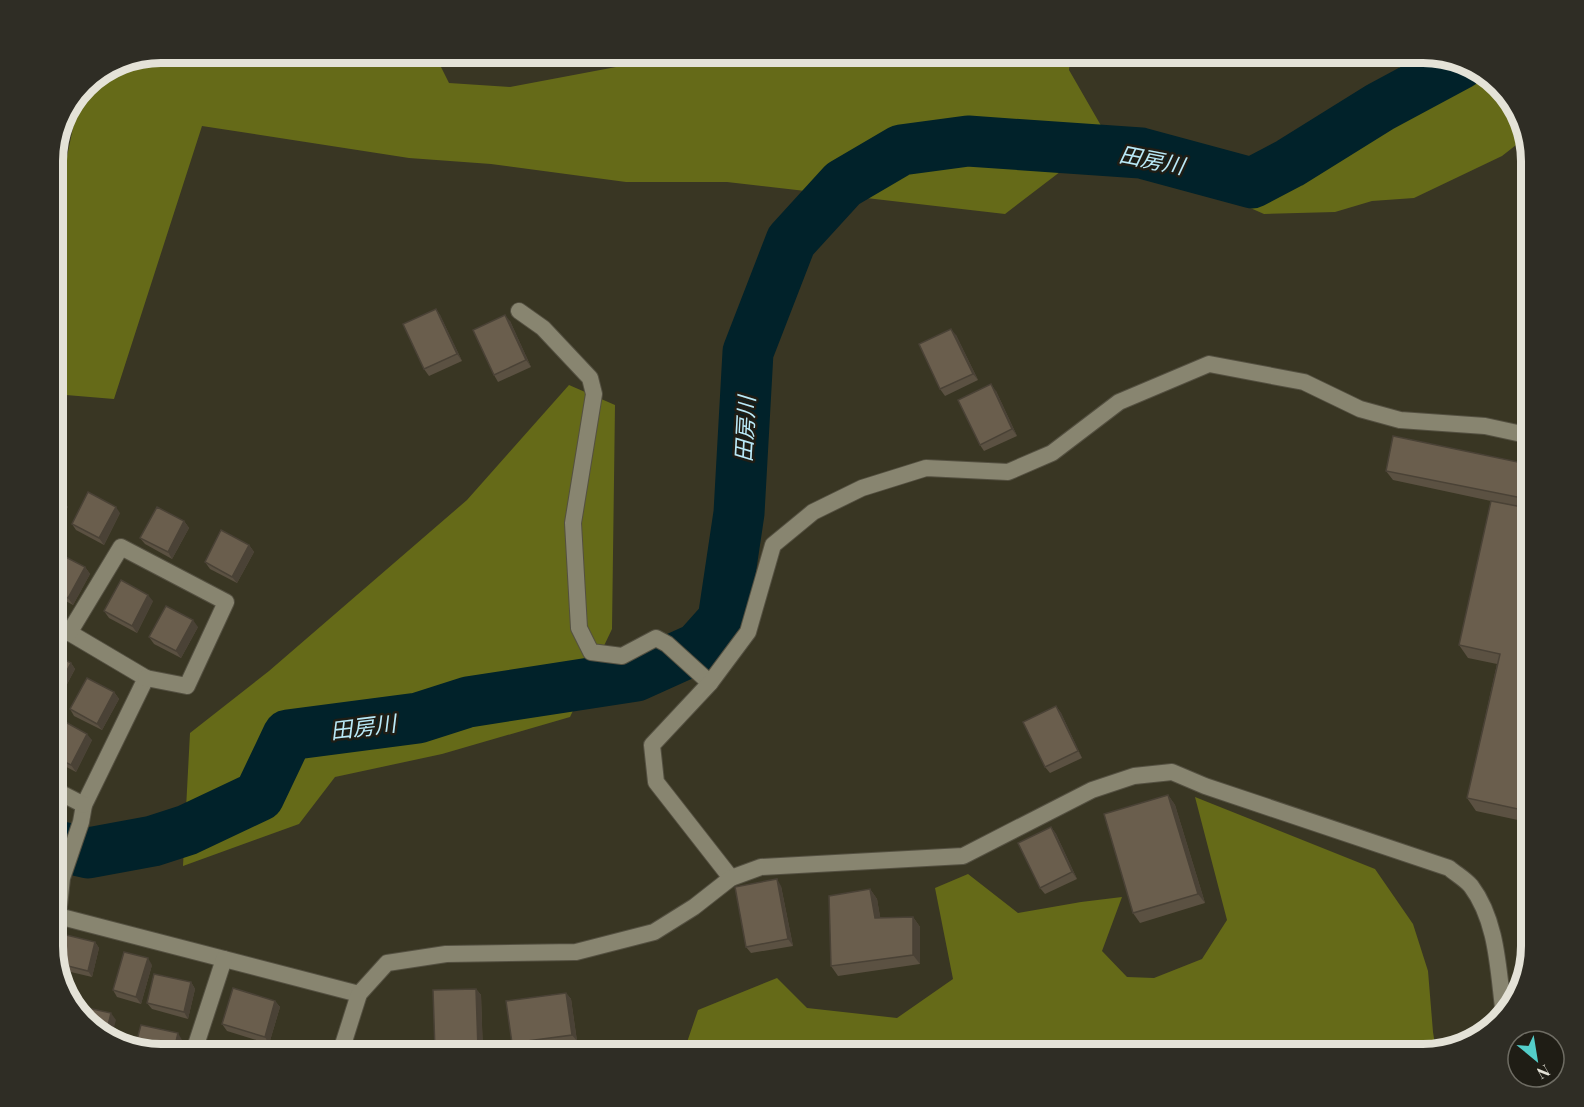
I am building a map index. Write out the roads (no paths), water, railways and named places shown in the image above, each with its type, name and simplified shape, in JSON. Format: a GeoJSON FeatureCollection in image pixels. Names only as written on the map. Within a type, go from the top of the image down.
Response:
{"type":"FeatureCollection","features":[{"type":"Feature","properties":{"kind":"street"},"geometry":{"type":"LineString","coordinates":[[519,311],[543,328],[590,378],[594,394],[573,523],[579,628],[591,652],[622,656],[656,638],[667,644],[704,678]]}},
{"type":"Feature","properties":{"kind":"street"},"geometry":{"type":"LineString","coordinates":[[731,878],[656,782],[652,745],[704,678],[748,632],[773,545],[813,512],[862,488],[926,468],[1008,472],[1052,453],[1119,402],[1209,363],[1304,382],[1360,409],[1400,420],[1485,426],[1521,434]]}},
{"type":"Feature","properties":{"kind":"street"},"geometry":{"type":"LineString","coordinates":[[63,629],[69,633],[146,678],[187,686],[226,602],[121,547],[69,633]]}},
{"type":"Feature","properties":{"kind":"street"},"geometry":{"type":"LineString","coordinates":[[63,875],[81,822],[84,805],[146,678]]}},
{"type":"Feature","properties":{"kind":"street"},"geometry":{"type":"LineString","coordinates":[[343,1044],[359,994],[387,963],[446,954],[576,952],[654,932],[694,907],[731,878],[761,867],[963,856],[1092,790],[1134,776],[1172,772],[1205,786],[1449,868],[1470,885],[1484,908],[1494,939],[1502,1003]]}},
{"type":"Feature","properties":{"kind":"street"},"geometry":{"type":"LineString","coordinates":[[63,794],[84,805]]}},
{"type":"Feature","properties":{"kind":"street"},"geometry":{"type":"LineString","coordinates":[[63,920],[359,994]]}},
{"type":"Feature","properties":{"kind":"street"},"geometry":{"type":"LineString","coordinates":[[195,1044],[224,959]]}},
{"type":"Feature","properties":{"kind":"waterway","name":"田房川"},"geometry":{"type":"LineString","coordinates":[[63,847],[88,853],[153,841],[187,830],[259,796],[288,735],[418,718],[468,702],[636,676],[698,648],[723,620],[739,513],[748,352],[791,241],[843,184],[901,150],[968,141],[1141,153],[1252,183],[1290,163],[1380,107],[1453,68]]}}]}
